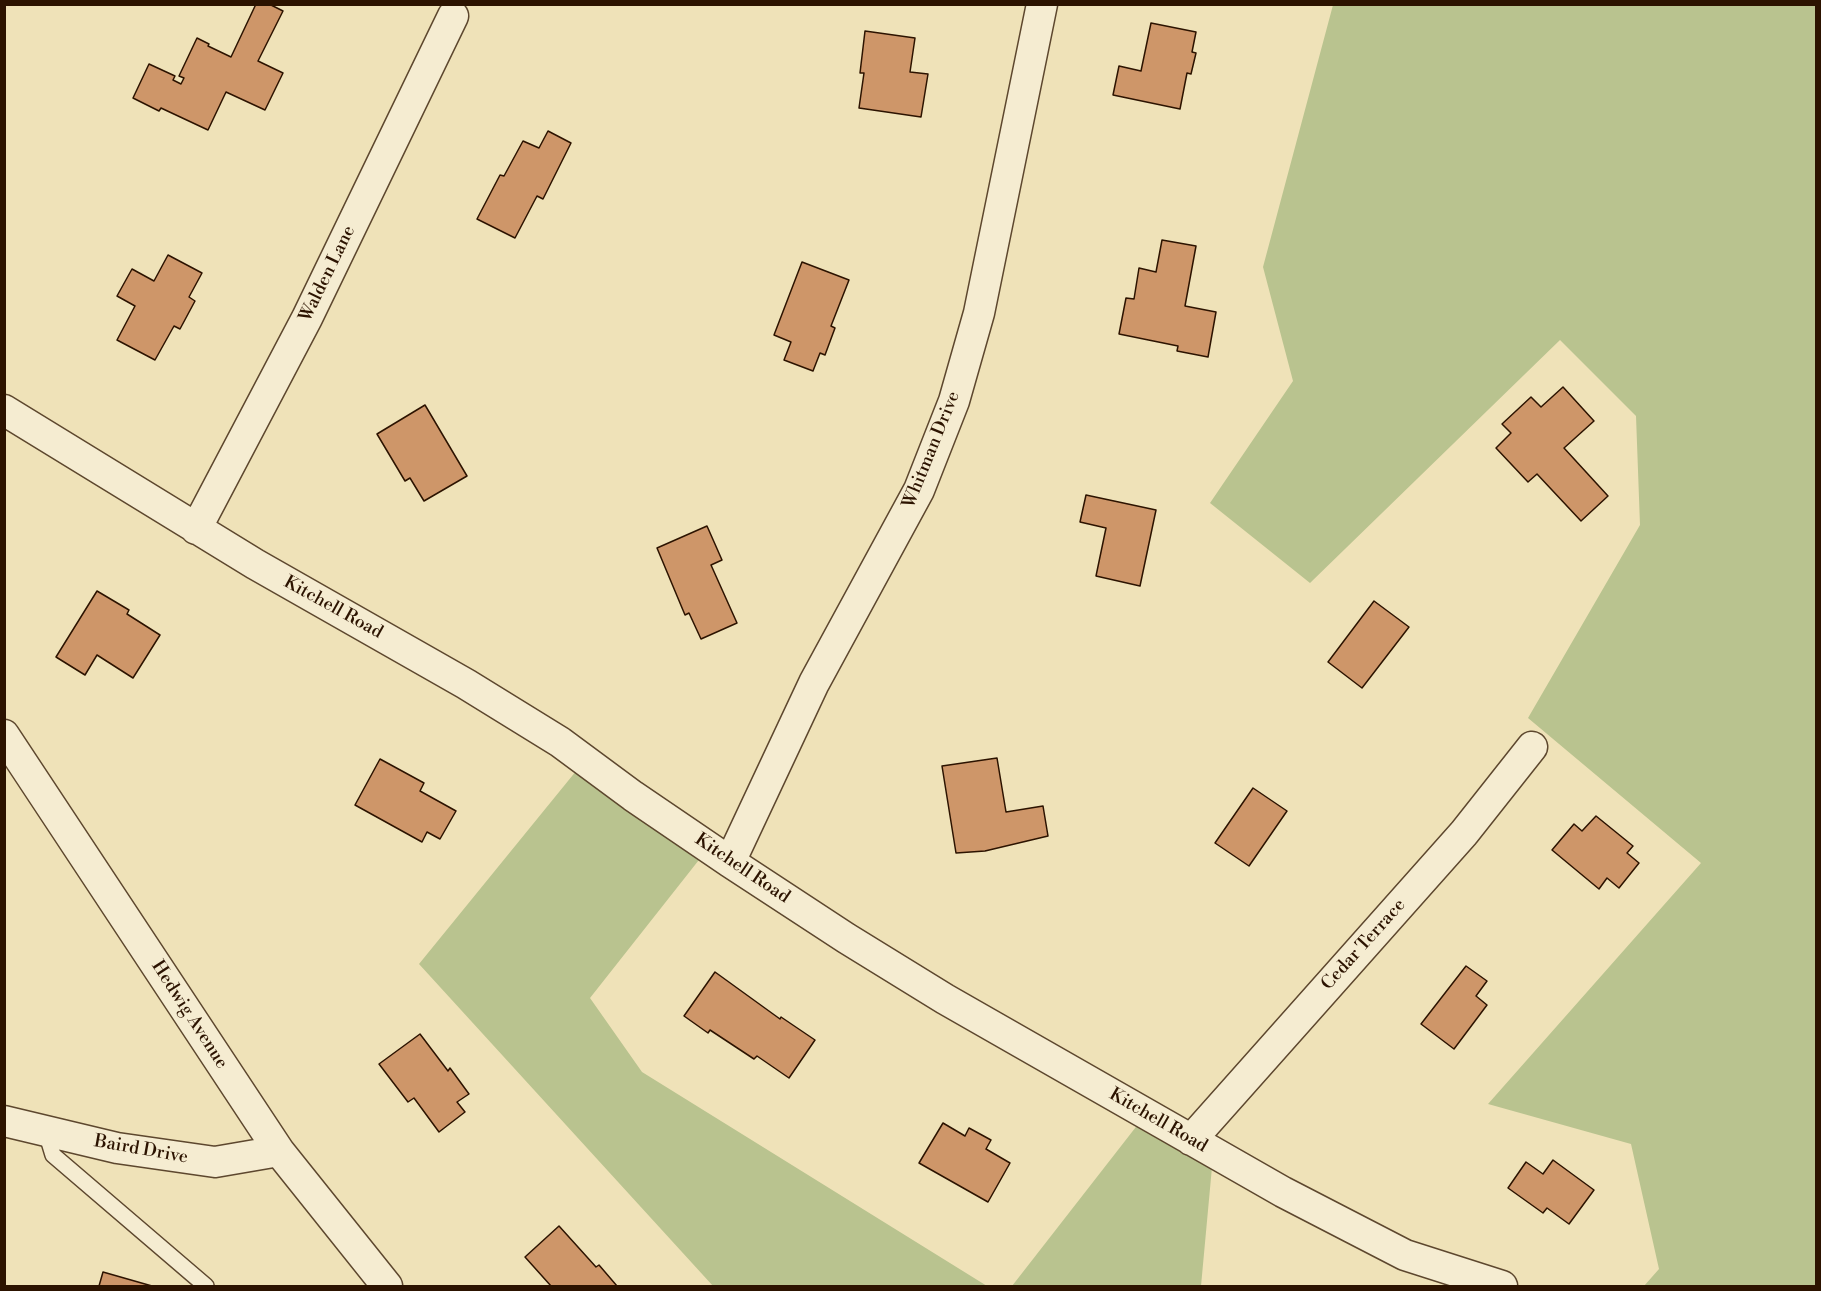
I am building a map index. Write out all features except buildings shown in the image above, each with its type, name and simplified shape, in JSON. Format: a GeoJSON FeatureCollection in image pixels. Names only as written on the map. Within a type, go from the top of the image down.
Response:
{"type":"FeatureCollection","features":[{"type":"Feature","properties":{"kind":"street","name":"Whitman Drive"},"geometry":{"type":"LineString","coordinates":[[730,862],[814,683],[919,490],[954,401],[979,313],[1041,4]]}},
{"type":"Feature","properties":{"kind":"street","name":"Walden Lane"},"geometry":{"type":"LineString","coordinates":[[196,529],[307,318],[453,16]]}},
{"type":"Feature","properties":{"kind":"street","name":"Kitchell Road"},"geometry":{"type":"LineString","coordinates":[[4,410],[196,529],[466,684],[560,742],[633,796],[730,862],[945,999],[1282,1192],[1406,1255],[1502,1287]]}},
{"type":"Feature","properties":{"kind":"street","name":"Hedwig Avenue"},"geometry":{"type":"LineString","coordinates":[[4,735],[279,1151],[387,1287]]}},
{"type":"Feature","properties":{"kind":"street","name":"Cedar Terrace"},"geometry":{"type":"LineString","coordinates":[[1191,1140],[1464,833],[1532,747]]}},
{"type":"Feature","properties":{"kind":"street","name":"Baird Drive"},"geometry":{"type":"LineString","coordinates":[[4,1121],[117,1148],[215,1162],[279,1151]]}},
{"type":"Feature","properties":{"kind":"lane"},"geometry":{"type":"LineString","coordinates":[[46,1132],[53,1155],[206,1287]]}},
{"type":"Feature","properties":{"kind":"green space"},"geometry":{"type":"Polygon","coordinates":[[[1333,5],[1816,5],[1816,1286],[1644,1286],[1659,1269],[1631,1144],[1488,1104],[1701,863],[1528,718],[1640,525],[1636,416],[1560,340],[1310,583],[1210,503],[1293,381],[1263,267],[1333,5]]]}},
{"type":"Feature","properties":{"kind":"green space"},"geometry":{"type":"Polygon","coordinates":[[[581,765],[706,851],[590,998],[642,1072],[987,1286],[713,1286],[419,964],[581,765]]]}},
{"type":"Feature","properties":{"kind":"green space"},"geometry":{"type":"Polygon","coordinates":[[[1139,1123],[1212,1167],[1201,1286],[1012,1286],[1139,1123]]]}}]}
